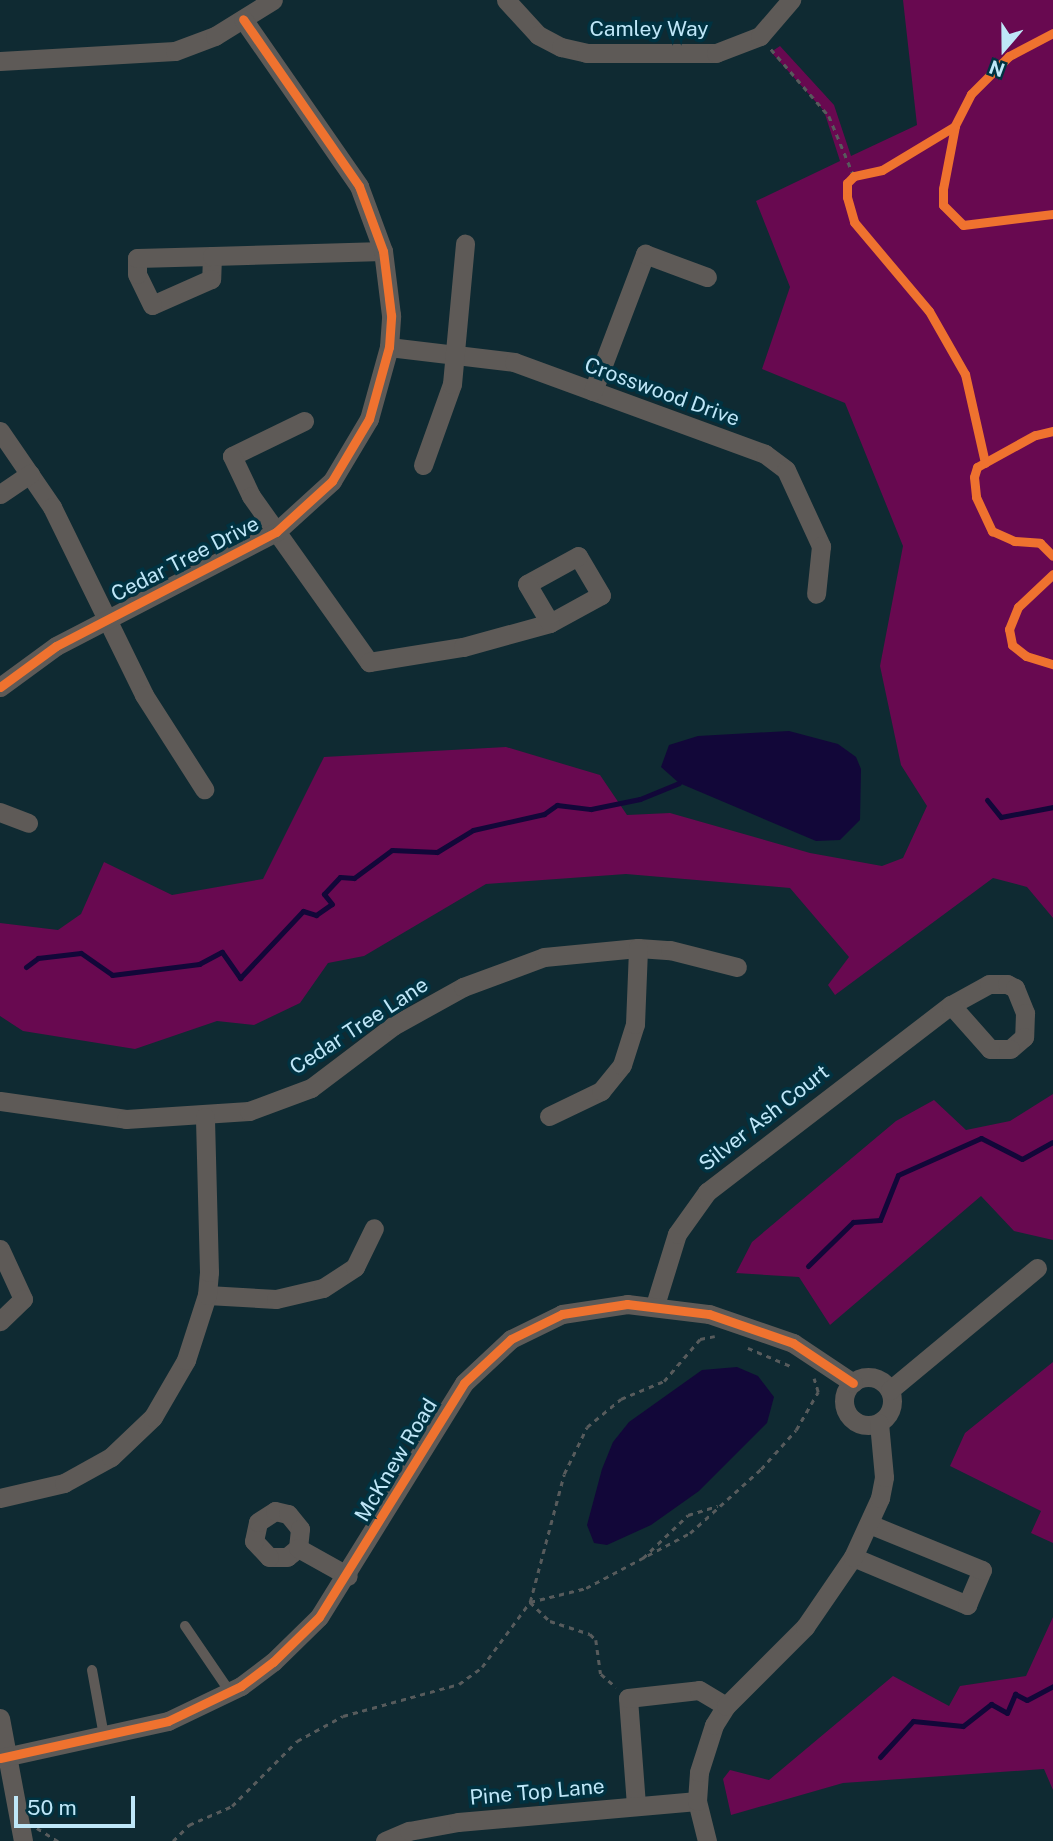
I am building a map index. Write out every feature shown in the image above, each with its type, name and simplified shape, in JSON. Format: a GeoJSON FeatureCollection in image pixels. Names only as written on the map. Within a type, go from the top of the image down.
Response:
{"type":"FeatureCollection","features":[{"type":"Feature","properties":{"kind":"street"},"geometry":{"type":"LineString","coordinates":[[0,61],[175,51],[243,19],[272,0]]}},
{"type":"Feature","properties":{"kind":"street","name":"Camley Way"},"geometry":{"type":"LineString","coordinates":[[506,0],[538,35],[586,53],[716,53],[760,36],[791,0]]}},
{"type":"Feature","properties":{"kind":"street","name":"Cedar Tree Drive"},"geometry":{"type":"LineString","coordinates":[[0,687],[55,646],[276,532],[332,481],[354,450],[381,385],[389,347],[391,315],[383,251],[359,186],[243,19]]}},
{"type":"Feature","properties":{"kind":"street"},"geometry":{"type":"LineString","coordinates":[[423,466],[452,384],[465,244]]}},
{"type":"Feature","properties":{"kind":"street"},"geometry":{"type":"LineString","coordinates":[[212,256],[383,251]]}},
{"type":"Feature","properties":{"kind":"street"},"geometry":{"type":"LineString","coordinates":[[593,391],[645,254],[707,277]]}},
{"type":"Feature","properties":{"kind":"street","name":"Crosswood Drive"},"geometry":{"type":"LineString","coordinates":[[389,347],[456,352],[514,362],[776,460],[786,470],[821,546],[816,594]]}},
{"type":"Feature","properties":{"kind":"street"},"geometry":{"type":"LineString","coordinates":[[304,421],[232,456],[251,496],[369,662],[463,647],[550,623]]}},
{"type":"Feature","properties":{"kind":"street"},"geometry":{"type":"LineString","coordinates":[[0,431],[52,507],[144,695],[204,789]]}},
{"type":"Feature","properties":{"kind":"street"},"geometry":{"type":"LineString","coordinates":[[0,494],[30,474]]}},
{"type":"Feature","properties":{"kind":"street"},"geometry":{"type":"LineString","coordinates":[[0,812],[27,823]]}},
{"type":"Feature","properties":{"kind":"street"},"geometry":{"type":"LineString","coordinates":[[549,1116],[601,1091],[622,1065],[635,1024],[638,948]]}},
{"type":"Feature","properties":{"kind":"street","name":"Cedar Tree Lane"},"geometry":{"type":"LineString","coordinates":[[0,1101],[99,1118],[205,1117],[249,1111],[311,1087],[423,1007],[508,969],[577,951],[638,948],[670,950],[737,967]]}},
{"type":"Feature","properties":{"kind":"street","name":"Silver Ash Court"},"geometry":{"type":"LineString","coordinates":[[655,1304],[677,1234],[707,1192],[951,1005]]}},
{"type":"Feature","properties":{"kind":"street"},"geometry":{"type":"LineString","coordinates":[[0,1498],[64,1483],[134,1438],[153,1417],[186,1360],[207,1295],[205,1117]]}},
{"type":"Feature","properties":{"kind":"street"},"geometry":{"type":"LineString","coordinates":[[207,1295],[276,1299],[323,1289],[355,1266],[374,1228]]}},
{"type":"Feature","properties":{"kind":"street"},"geometry":{"type":"LineString","coordinates":[[0,1249],[23,1300],[0,1321]]}},
{"type":"Feature","properties":{"kind":"street"},"geometry":{"type":"LineString","coordinates":[[890,1390],[1037,1268]]}},
{"type":"Feature","properties":{"kind":"street","name":"McKnew Road"},"geometry":{"type":"LineString","coordinates":[[4,1757],[168,1721],[230,1692],[298,1641],[348,1576],[443,1411],[487,1357],[511,1339],[562,1314],[605,1306],[655,1304],[709,1314],[793,1343],[853,1383]]}},
{"type":"Feature","properties":{"kind":"street"},"geometry":{"type":"LineString","coordinates":[[873,1378],[890,1390],[892,1406],[879,1423],[868,1425],[850,1417],[845,1402],[853,1383],[873,1378]]}},
{"type":"Feature","properties":{"kind":"street"},"geometry":{"type":"LineString","coordinates":[[707,1841],[697,1801],[706,1746],[726,1706],[805,1627],[853,1557],[869,1524],[884,1477],[879,1423]]}},
{"type":"Feature","properties":{"kind":"street"},"geometry":{"type":"LineString","coordinates":[[853,1557],[967,1605],[982,1570],[869,1524]]}},
{"type":"Feature","properties":{"kind":"street"},"geometry":{"type":"LineString","coordinates":[[298,1548],[348,1576]]}},
{"type":"Feature","properties":{"kind":"street"},"geometry":{"type":"LineString","coordinates":[[636,1805],[628,1698],[699,1690],[726,1706]]}},
{"type":"Feature","properties":{"kind":"street"},"geometry":{"type":"LineString","coordinates":[[0,1718],[4,1757],[21,1834]]}},
{"type":"Feature","properties":{"kind":"street","name":"Pine Top Lane"},"geometry":{"type":"LineString","coordinates":[[385,1841],[636,1805],[697,1801]]}},
{"type":"Feature","properties":{"kind":"lane"},"geometry":{"type":"LineString","coordinates":[[185,1626],[230,1692]]}},
{"type":"Feature","properties":{"kind":"lane"},"geometry":{"type":"LineString","coordinates":[[92,1670],[104,1737]]}},
{"type":"Feature","properties":{"kind":"path"},"geometry":{"type":"LineString","coordinates":[[760,36],[829,116],[854,176]]}},
{"type":"Feature","properties":{"kind":"path"},"geometry":{"type":"LineString","coordinates":[[173,1841],[189,1825],[232,1806],[285,1749],[343,1716],[458,1684],[482,1667],[530,1602],[564,1474],[587,1427],[621,1399],[664,1381],[700,1339],[715,1335],[726,1340]]}},
{"type":"Feature","properties":{"kind":"path"},"geometry":{"type":"LineString","coordinates":[[738,1344],[803,1371]]}},
{"type":"Feature","properties":{"kind":"path"},"geometry":{"type":"LineString","coordinates":[[530,1602],[586,1588],[690,1533],[722,1505],[796,1430],[818,1392],[811,1376]]}},
{"type":"Feature","properties":{"kind":"path"},"geometry":{"type":"LineString","coordinates":[[641,1561],[688,1515],[722,1505]]}},
{"type":"Feature","properties":{"kind":"path"},"geometry":{"type":"LineString","coordinates":[[530,1602],[550,1621],[590,1634],[596,1640],[601,1674],[628,1698]]}},
{"type":"Feature","properties":{"kind":"path"},"geometry":{"type":"LineString","coordinates":[[21,1834],[44,1829],[58,1841]]}},
{"type":"Feature","properties":{"kind":"shaded area"},"geometry":{"type":"Polygon","coordinates":[[[903,0],[1053,0],[1053,918],[1027,887],[993,878],[835,995],[828,985],[849,957],[790,888],[626,874],[486,884],[364,956],[328,963],[300,1003],[254,1025],[217,1021],[135,1049],[23,1031],[0,1016],[0,923],[58,930],[81,914],[104,862],[172,895],[263,879],[324,757],[506,747],[600,775],[627,815],[670,813],[810,853],[882,866],[903,858],[927,806],[901,765],[880,666],[903,546],[845,403],[762,369],[790,287],[756,201],[840,161],[824,111],[771,52],[780,46],[834,105],[851,156],[917,125],[903,0]]]}},
{"type":"Feature","properties":{"kind":"shaded area"},"geometry":{"type":"Polygon","coordinates":[[[789,731],[838,744],[856,757],[861,769],[860,820],[840,840],[816,841],[679,783],[661,767],[669,745],[698,736],[789,731]]]}},
{"type":"Feature","properties":{"kind":"shaded area"},"geometry":{"type":"Polygon","coordinates":[[[1053,1094],[1053,1240],[1014,1231],[981,1196],[830,1325],[799,1277],[736,1273],[752,1242],[896,1121],[934,1100],[966,1130],[1010,1121],[1053,1094]]]}},
{"type":"Feature","properties":{"kind":"shaded area"},"geometry":{"type":"Polygon","coordinates":[[[1053,1362],[1053,1543],[1031,1533],[1041,1511],[950,1466],[965,1433],[1053,1362]]]}},
{"type":"Feature","properties":{"kind":"shaded area"},"geometry":{"type":"Polygon","coordinates":[[[737,1367],[758,1376],[774,1397],[767,1423],[699,1491],[651,1525],[607,1545],[594,1543],[587,1525],[602,1469],[613,1442],[629,1422],[702,1370],[737,1367]]]}},
{"type":"Feature","properties":{"kind":"shaded area"},"geometry":{"type":"Polygon","coordinates":[[[1053,1617],[1053,1790],[1044,1769],[843,1783],[731,1815],[723,1779],[730,1770],[769,1780],[893,1676],[949,1706],[960,1686],[1026,1676],[1053,1617]]]}},
{"type":"Feature","properties":{"kind":"waterway"},"geometry":{"type":"LineString","coordinates":[[26,967],[38,958],[81,953],[112,975],[199,964],[222,952],[240,978],[303,911],[316,915],[332,904],[324,894],[340,877],[354,878],[392,850],[437,852],[473,830],[544,814],[557,805],[591,809],[640,799],[679,783]]}},
{"type":"Feature","properties":{"kind":"waterway"},"geometry":{"type":"LineString","coordinates":[[987,800],[1001,817],[1053,807]]}},
{"type":"Feature","properties":{"kind":"waterway"},"geometry":{"type":"LineString","coordinates":[[808,1266],[853,1222],[880,1220],[898,1175],[981,1138],[1022,1159],[1053,1142]]}},
{"type":"Feature","properties":{"kind":"waterway"},"geometry":{"type":"LineString","coordinates":[[880,1757],[913,1721],[963,1726],[991,1704],[1007,1713],[1015,1694],[1027,1700],[1053,1686]]}},
{"type":"Feature","properties":{"kind":"cycle path"},"geometry":{"type":"LineString","coordinates":[[0,687],[56,646],[276,532],[332,481],[369,419],[389,347],[391,315],[383,251],[359,186],[243,19]]}},
{"type":"Feature","properties":{"kind":"cycle path"},"geometry":{"type":"LineString","coordinates":[[1053,33],[1009,56],[971,94],[955,126],[943,189],[943,205],[963,225],[1053,214]]}},
{"type":"Feature","properties":{"kind":"cycle path"},"geometry":{"type":"LineString","coordinates":[[955,126],[882,170],[854,176],[847,183],[847,197],[854,222],[929,311],[965,374],[985,463]]}},
{"type":"Feature","properties":{"kind":"cycle path"},"geometry":{"type":"LineString","coordinates":[[1053,431],[1035,435],[977,467],[974,477],[976,497],[992,531],[1014,541],[1040,543],[1053,556]]}},
{"type":"Feature","properties":{"kind":"cycle path"},"geometry":{"type":"LineString","coordinates":[[1053,574],[1018,607],[1009,629],[1012,645],[1026,656],[1053,664]]}},
{"type":"Feature","properties":{"kind":"cycle path"},"geometry":{"type":"LineString","coordinates":[[0,1758],[168,1721],[241,1686],[273,1662],[319,1617],[464,1383],[511,1339],[562,1314],[627,1304],[709,1314],[793,1343],[853,1383]]}}]}
